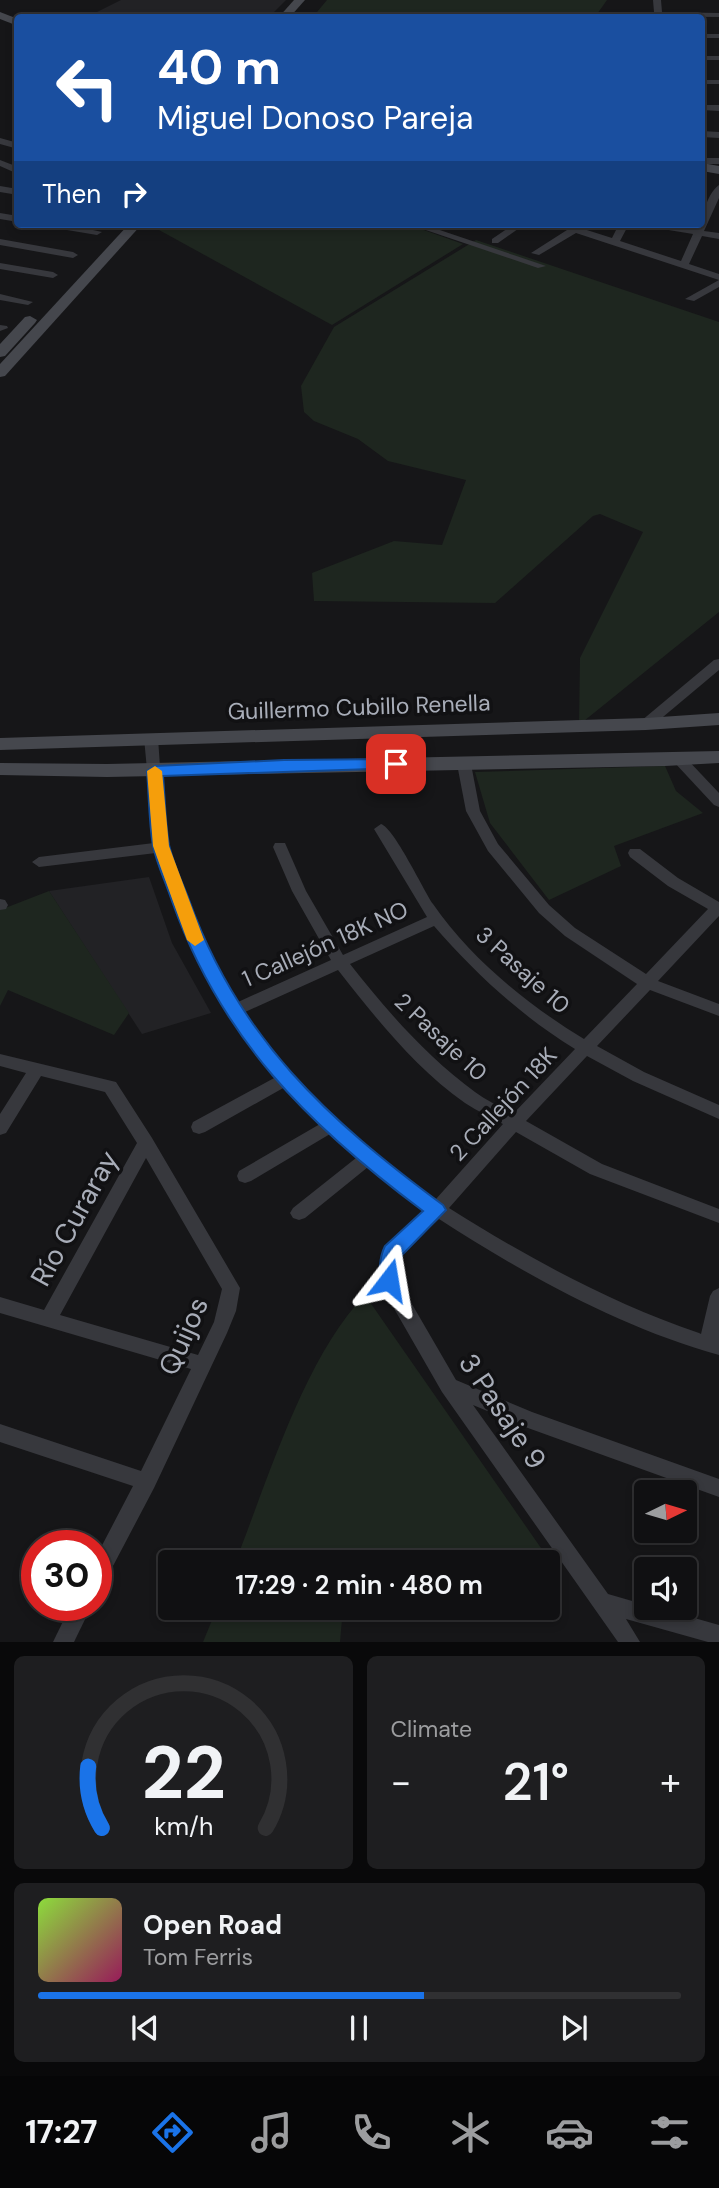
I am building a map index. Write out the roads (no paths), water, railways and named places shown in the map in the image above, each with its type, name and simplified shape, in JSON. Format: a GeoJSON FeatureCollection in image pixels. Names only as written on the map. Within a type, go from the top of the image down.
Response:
{"type":"FeatureCollection","features":[{"type":"Feature","properties":{"kind":"main road"},"geometry":{"type":"LineString","coordinates":[[287,14],[300,0]]}},
{"type":"Feature","properties":{"kind":"main road"},"geometry":{"type":"LineString","coordinates":[[301,14],[313,1]]}},
{"type":"Feature","properties":{"kind":"main road"},"geometry":{"type":"LineString","coordinates":[[0,353],[114,228]]}},
{"type":"Feature","properties":{"kind":"main road"},"geometry":{"type":"LineString","coordinates":[[0,373],[132,228]]}},
{"type":"Feature","properties":{"kind":"main road"},"geometry":{"type":"LineString","coordinates":[[0,769],[64,772],[155,771],[284,765],[464,764],[719,757]]}},
{"type":"Feature","properties":{"kind":"street"},"geometry":{"type":"LineString","coordinates":[[716,191],[705,213],[719,215]]}},
{"type":"Feature","properties":{"kind":"street"},"geometry":{"type":"LineString","coordinates":[[73,228],[97,232]]}},
{"type":"Feature","properties":{"kind":"street"},"geometry":{"type":"LineString","coordinates":[[425,228],[541,266]]}},
{"type":"Feature","properties":{"kind":"street"},"geometry":{"type":"LineString","coordinates":[[495,241],[514,228]]}},
{"type":"Feature","properties":{"kind":"street"},"geometry":{"type":"LineString","coordinates":[[572,228],[719,277]]}},
{"type":"Feature","properties":{"kind":"street"},"geometry":{"type":"LineString","coordinates":[[615,242],[622,228]]}},
{"type":"Feature","properties":{"kind":"street"},"geometry":{"type":"LineString","coordinates":[[672,228],[719,236]]}},
{"type":"Feature","properties":{"kind":"street"},"geometry":{"type":"LineString","coordinates":[[684,264],[700,228]]}},
{"type":"Feature","properties":{"kind":"street"},"geometry":{"type":"LineString","coordinates":[[536,253],[575,229]]}},
{"type":"Feature","properties":{"kind":"street"},"geometry":{"type":"LineString","coordinates":[[0,242],[73,255]]}},
{"type":"Feature","properties":{"kind":"street"},"geometry":{"type":"LineString","coordinates":[[0,266],[53,275]]}},
{"type":"Feature","properties":{"kind":"street"},"geometry":{"type":"LineString","coordinates":[[690,299],[719,283]]}},
{"type":"Feature","properties":{"kind":"street"},"geometry":{"type":"LineString","coordinates":[[0,297],[28,302]]}},
{"type":"Feature","properties":{"kind":"street"},"geometry":{"type":"LineString","coordinates":[[646,724],[719,663]]}},
{"type":"Feature","properties":{"kind":"street","name":"Guillermo Cubillo Renella"},"geometry":{"type":"LineString","coordinates":[[0,744],[646,724],[719,719]]}},
{"type":"Feature","properties":{"kind":"street"},"geometry":{"type":"LineString","coordinates":[[151,738],[161,846],[193,935],[233,1011],[285,1080],[330,1126],[367,1159],[437,1210],[513,1257],[598,1300],[714,1345],[719,1296]]}},
{"type":"Feature","properties":{"kind":"street"},"geometry":{"type":"LineString","coordinates":[[679,759],[719,802]]}},
{"type":"Feature","properties":{"kind":"street"},"geometry":{"type":"LineString","coordinates":[[464,764],[473,811],[493,847],[519,882],[570,932],[648,982],[719,1010]]}},
{"type":"Feature","properties":{"kind":"street","name":"3 Pasaje 10"},"geometry":{"type":"LineString","coordinates":[[381,829],[436,919],[479,967],[530,1013],[584,1049],[658,1088],[719,1112]]}},
{"type":"Feature","properties":{"kind":"street"},"geometry":{"type":"LineString","coordinates":[[39,862],[161,846]]}},
{"type":"Feature","properties":{"kind":"street","name":"2 Pasaje 10"},"geometry":{"type":"LineString","coordinates":[[280,847],[299,891],[340,962],[378,1010],[432,1066],[471,1098],[596,1169],[719,1216]]}},
{"type":"Feature","properties":{"kind":"street"},"geometry":{"type":"LineString","coordinates":[[635,853],[673,881],[718,908]]}},
{"type":"Feature","properties":{"kind":"street","name":"2 Callejón 18K"},"geometry":{"type":"LineString","coordinates":[[437,1210],[514,1123],[718,908]]}},
{"type":"Feature","properties":{"kind":"street","name":"1 Callejón 18K NO"},"geometry":{"type":"LineString","coordinates":[[233,1011],[436,919]]}},
{"type":"Feature","properties":{"kind":"street"},"geometry":{"type":"LineString","coordinates":[[0,1060],[37,1069],[0,1128]]}},
{"type":"Feature","properties":{"kind":"street","name":"Quijos"},"geometry":{"type":"LineString","coordinates":[[37,1069],[110,1087],[227,1277],[231,1288],[230,1303],[148,1482],[112,1548]]}},
{"type":"Feature","properties":{"kind":"street"},"geometry":{"type":"LineString","coordinates":[[199,1127],[285,1080]]}},
{"type":"Feature","properties":{"kind":"street"},"geometry":{"type":"LineString","coordinates":[[245,1176],[330,1126]]}},
{"type":"Feature","properties":{"kind":"street","name":"Río Curaray"},"geometry":{"type":"LineString","coordinates":[[48,1320],[146,1143]]}},
{"type":"Feature","properties":{"kind":"street"},"geometry":{"type":"LineString","coordinates":[[299,1213],[367,1159]]}},
{"type":"Feature","properties":{"kind":"street","name":"3 Pasaje 9"},"geometry":{"type":"LineString","coordinates":[[437,1210],[392,1252],[389,1280],[397,1298],[450,1386],[630,1642]]}},
{"type":"Feature","properties":{"kind":"street"},"geometry":{"type":"LineString","coordinates":[[0,1305],[202,1364]]}},
{"type":"Feature","properties":{"kind":"street"},"geometry":{"type":"LineString","coordinates":[[450,1386],[553,1429],[719,1488]]}},
{"type":"Feature","properties":{"kind":"street"},"geometry":{"type":"LineString","coordinates":[[0,1433],[148,1482]]}},
{"type":"Feature","properties":{"kind":"street"},"geometry":{"type":"LineString","coordinates":[[603,1602],[719,1635]]}},
{"type":"Feature","properties":{"kind":"street"},"geometry":{"type":"LineString","coordinates":[[63,1642],[74,1621]]}}]}
